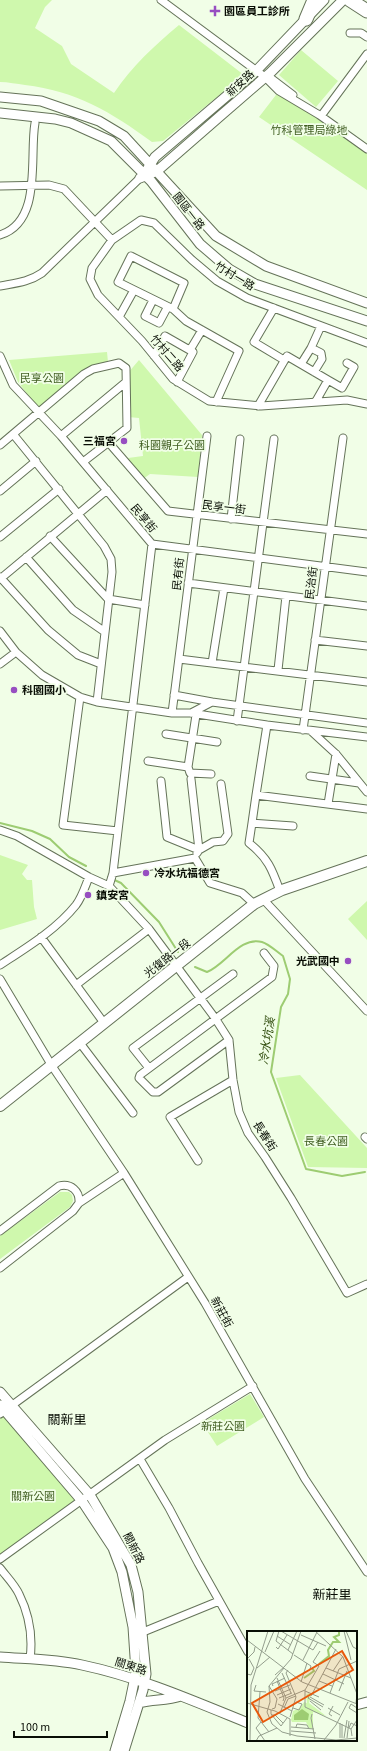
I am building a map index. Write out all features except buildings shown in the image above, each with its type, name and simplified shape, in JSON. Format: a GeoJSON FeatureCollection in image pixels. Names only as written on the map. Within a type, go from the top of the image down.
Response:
{"type":"FeatureCollection","features":[{"type":"Feature","properties":{"kind":"highway"},"geometry":{"type":"LineString","coordinates":[[306,19],[314,0]]}},
{"type":"Feature","properties":{"kind":"highway"},"geometry":{"type":"LineString","coordinates":[[350,0],[367,11]]}},
{"type":"Feature","properties":{"kind":"main road","name":"光復路一段"},"geometry":{"type":"LineString","coordinates":[[0,1106],[258,902],[280,891],[367,861]]}},
{"type":"Feature","properties":{"kind":"street"},"geometry":{"type":"LineString","coordinates":[[161,0],[256,71],[265,77],[272,79],[367,149]]}},
{"type":"Feature","properties":{"kind":"street","name":"新安路"},"geometry":{"type":"LineString","coordinates":[[143,176],[150,163],[256,71],[324,0]]}},
{"type":"Feature","properties":{"kind":"street","name":"新安路"},"geometry":{"type":"LineString","coordinates":[[143,176],[157,171],[265,77],[343,0]]}},
{"type":"Feature","properties":{"kind":"street"},"geometry":{"type":"LineString","coordinates":[[350,33],[361,33],[367,37]]}},
{"type":"Feature","properties":{"kind":"street"},"geometry":{"type":"LineString","coordinates":[[321,116],[367,54]]}},
{"type":"Feature","properties":{"kind":"street","name":"園區一路"},"geometry":{"type":"LineString","coordinates":[[0,97],[41,101],[99,121],[124,136],[216,236],[266,266],[367,303]]}},
{"type":"Feature","properties":{"kind":"street","name":"園區一路"},"geometry":{"type":"LineString","coordinates":[[0,113],[36,116],[71,123],[111,141],[143,176],[200,244],[229,269],[254,284],[367,321]]}},
{"type":"Feature","properties":{"kind":"street"},"geometry":{"type":"LineString","coordinates":[[0,235],[15,226],[22,217],[32,185],[35,123]]}},
{"type":"Feature","properties":{"kind":"street"},"geometry":{"type":"LineString","coordinates":[[0,286],[32,280],[143,176]]}},
{"type":"Feature","properties":{"kind":"street"},"geometry":{"type":"LineString","coordinates":[[0,186],[49,184],[64,189],[112,240]]}},
{"type":"Feature","properties":{"kind":"street","name":"竹村一路"},"geometry":{"type":"LineString","coordinates":[[112,240],[141,220],[154,223],[192,260],[218,281],[247,298],[367,343]]}},
{"type":"Feature","properties":{"kind":"street","name":"竹村二路"},"geometry":{"type":"LineString","coordinates":[[112,240],[92,268],[90,279],[98,295],[154,356],[172,379],[209,401],[216,402],[258,406],[347,400],[367,404]]}},
{"type":"Feature","properties":{"kind":"street"},"geometry":{"type":"LineString","coordinates":[[153,300],[145,316],[160,323],[170,308],[184,283],[131,256],[118,282],[170,308],[186,321],[239,351],[216,402]]}},
{"type":"Feature","properties":{"kind":"street"},"geometry":{"type":"LineString","coordinates":[[119,317],[134,290]]}},
{"type":"Feature","properties":{"kind":"street"},"geometry":{"type":"LineString","coordinates":[[274,308],[254,342],[284,360]]}},
{"type":"Feature","properties":{"kind":"street"},"geometry":{"type":"LineString","coordinates":[[301,364],[321,326]]}},
{"type":"Feature","properties":{"kind":"street"},"geometry":{"type":"LineString","coordinates":[[190,350],[202,330]]}},
{"type":"Feature","properties":{"kind":"street"},"geometry":{"type":"LineString","coordinates":[[154,356],[165,336],[194,352],[177,382]]}},
{"type":"Feature","properties":{"kind":"street"},"geometry":{"type":"LineString","coordinates":[[310,348],[321,353],[322,359],[314,372]]}},
{"type":"Feature","properties":{"kind":"street","name":"民享街"},"geometry":{"type":"LineString","coordinates":[[0,356],[13,385],[61,436],[152,544],[367,572]]}},
{"type":"Feature","properties":{"kind":"street"},"geometry":{"type":"LineString","coordinates":[[258,406],[287,356],[342,388],[354,367],[347,363]]}},
{"type":"Feature","properties":{"kind":"street"},"geometry":{"type":"LineString","coordinates":[[0,445],[84,374],[93,369],[119,363],[126,368],[127,428],[83,462]]}},
{"type":"Feature","properties":{"kind":"street"},"geometry":{"type":"LineString","coordinates":[[316,401],[328,380]]}},
{"type":"Feature","properties":{"kind":"street"},"geometry":{"type":"LineString","coordinates":[[61,436],[126,382]]}},
{"type":"Feature","properties":{"kind":"street"},"geometry":{"type":"LineString","coordinates":[[13,434],[79,513],[104,546],[111,559],[112,572],[97,702]]}},
{"type":"Feature","properties":{"kind":"street","name":"民有街"},"geometry":{"type":"LineString","coordinates":[[172,713],[195,514],[207,436]]}},
{"type":"Feature","properties":{"kind":"street","name":"民治街"},"geometry":{"type":"LineString","coordinates":[[303,730],[329,530],[343,438]]}},
{"type":"Feature","properties":{"kind":"street"},"geometry":{"type":"LineString","coordinates":[[231,519],[240,439]]}},
{"type":"Feature","properties":{"kind":"street"},"geometry":{"type":"LineString","coordinates":[[237,720],[274,439]]}},
{"type":"Feature","properties":{"kind":"street","name":"民享一街"},"geometry":{"type":"LineString","coordinates":[[109,443],[168,511],[367,534]]}},
{"type":"Feature","properties":{"kind":"street"},"geometry":{"type":"LineString","coordinates":[[0,491],[36,461]]}},
{"type":"Feature","properties":{"kind":"street"},"geometry":{"type":"LineString","coordinates":[[0,537],[59,489]]}},
{"type":"Feature","properties":{"kind":"street"},"geometry":{"type":"LineString","coordinates":[[101,664],[78,655],[48,630],[0,578],[107,490]]}},
{"type":"Feature","properties":{"kind":"street"},"geometry":{"type":"LineString","coordinates":[[50,536],[108,599],[145,605]]}},
{"type":"Feature","properties":{"kind":"street"},"geometry":{"type":"LineString","coordinates":[[0,830],[32,844],[89,877],[109,886],[113,873],[152,544]]}},
{"type":"Feature","properties":{"kind":"street"},"geometry":{"type":"LineString","coordinates":[[26,557],[73,610],[105,632]]}},
{"type":"Feature","properties":{"kind":"street"},"geometry":{"type":"LineString","coordinates":[[188,583],[367,606]]}},
{"type":"Feature","properties":{"kind":"street"},"geometry":{"type":"LineString","coordinates":[[212,663],[224,588]]}},
{"type":"Feature","properties":{"kind":"street"},"geometry":{"type":"LineString","coordinates":[[278,670],[286,596]]}},
{"type":"Feature","properties":{"kind":"street"},"geometry":{"type":"LineString","coordinates":[[0,631],[16,652],[42,675],[80,697],[97,702],[132,708],[194,714],[303,730],[367,737]]}},
{"type":"Feature","properties":{"kind":"street"},"geometry":{"type":"LineString","coordinates":[[315,640],[367,646]]}},
{"type":"Feature","properties":{"kind":"street"},"geometry":{"type":"LineString","coordinates":[[0,664],[16,652]]}},
{"type":"Feature","properties":{"kind":"street"},"geometry":{"type":"LineString","coordinates":[[179,659],[367,682]]}},
{"type":"Feature","properties":{"kind":"street"},"geometry":{"type":"LineString","coordinates":[[174,695],[239,706],[367,723]]}},
{"type":"Feature","properties":{"kind":"street"},"geometry":{"type":"LineString","coordinates":[[80,697],[63,826],[118,831]]}},
{"type":"Feature","properties":{"kind":"street"},"geometry":{"type":"LineString","coordinates":[[194,714],[212,702]]}},
{"type":"Feature","properties":{"kind":"street"},"geometry":{"type":"LineString","coordinates":[[194,714],[188,767],[190,773],[211,774]]}},
{"type":"Feature","properties":{"kind":"street"},"geometry":{"type":"LineString","coordinates":[[267,725],[249,844],[262,853],[270,866],[280,891]]}},
{"type":"Feature","properties":{"kind":"street"},"geometry":{"type":"LineString","coordinates":[[311,731],[336,754],[367,792]]}},
{"type":"Feature","properties":{"kind":"street"},"geometry":{"type":"LineString","coordinates":[[166,734],[217,742]]}},
{"type":"Feature","properties":{"kind":"street"},"geometry":{"type":"LineString","coordinates":[[328,804],[336,754]]}},
{"type":"Feature","properties":{"kind":"street"},"geometry":{"type":"LineString","coordinates":[[148,761],[188,767]]}},
{"type":"Feature","properties":{"kind":"street"},"geometry":{"type":"LineString","coordinates":[[310,776],[359,783]]}},
{"type":"Feature","properties":{"kind":"street"},"geometry":{"type":"LineString","coordinates":[[191,779],[199,850]]}},
{"type":"Feature","properties":{"kind":"street"},"geometry":{"type":"LineString","coordinates":[[161,781],[167,837],[199,850]]}},
{"type":"Feature","properties":{"kind":"street"},"geometry":{"type":"LineString","coordinates":[[113,873],[194,858],[199,850],[213,842],[223,841],[228,834],[221,784]]}},
{"type":"Feature","properties":{"kind":"street"},"geometry":{"type":"LineString","coordinates":[[256,795],[367,809]]}},
{"type":"Feature","properties":{"kind":"street"},"geometry":{"type":"LineString","coordinates":[[252,823],[294,826]]}},
{"type":"Feature","properties":{"kind":"street"},"geometry":{"type":"LineString","coordinates":[[194,858],[210,883],[242,893],[258,902],[367,1010]]}},
{"type":"Feature","properties":{"kind":"street"},"geometry":{"type":"LineString","coordinates":[[0,966],[41,937],[75,906],[81,897],[89,877]]}},
{"type":"Feature","properties":{"kind":"street","name":"長春街"},"geometry":{"type":"LineString","coordinates":[[109,886],[149,929],[215,1018],[229,1040],[233,1080],[239,1112],[248,1133],[294,1203],[347,1293],[367,1284]]}},
{"type":"Feature","properties":{"kind":"street"},"geometry":{"type":"LineString","coordinates":[[76,985],[149,929]]}},
{"type":"Feature","properties":{"kind":"street"},"geometry":{"type":"LineString","coordinates":[[41,937],[104,1023]]}},
{"type":"Feature","properties":{"kind":"street"},"geometry":{"type":"LineString","coordinates":[[229,1040],[158,1092],[153,1092],[139,1078],[140,1075],[149,1068],[272,977],[274,966],[264,953]]}},
{"type":"Feature","properties":{"kind":"street"},"geometry":{"type":"LineString","coordinates":[[149,1068],[133,1048],[234,974]]}},
{"type":"Feature","properties":{"kind":"street","name":"新莊街"},"geometry":{"type":"LineString","coordinates":[[0,979],[52,1066],[124,1173],[188,1276],[253,1386],[305,1480],[367,1572]]}},
{"type":"Feature","properties":{"kind":"street"},"geometry":{"type":"LineString","coordinates":[[80,1044],[133,1113]]}},
{"type":"Feature","properties":{"kind":"street"},"geometry":{"type":"LineString","coordinates":[[198,1161],[170,1117],[233,1080]]}},
{"type":"Feature","properties":{"kind":"street"},"geometry":{"type":"LineString","coordinates":[[0,1268],[73,1211],[79,1203],[124,1173]]}},
{"type":"Feature","properties":{"kind":"street"},"geometry":{"type":"LineString","coordinates":[[0,1231],[59,1186],[69,1186],[73,1188],[79,1198],[79,1203]]}},
{"type":"Feature","properties":{"kind":"street"},"geometry":{"type":"LineString","coordinates":[[4,1408],[188,1276]]}},
{"type":"Feature","properties":{"kind":"street"},"geometry":{"type":"LineString","coordinates":[[0,1559],[165,1440],[253,1386]]}},
{"type":"Feature","properties":{"kind":"street","name":"關新路"},"geometry":{"type":"LineString","coordinates":[[0,1392],[4,1408],[82,1501],[113,1548],[122,1572],[133,1628],[136,1656],[135,1681],[115,1751]]}},
{"type":"Feature","properties":{"kind":"street","name":"關新路"},"geometry":{"type":"LineString","coordinates":[[4,1408],[90,1495],[130,1565],[138,1592],[146,1674],[145,1683],[124,1751]]}},
{"type":"Feature","properties":{"kind":"street"},"geometry":{"type":"LineString","coordinates":[[140,1459],[169,1508],[247,1650]]}},
{"type":"Feature","properties":{"kind":"street"},"geometry":{"type":"LineString","coordinates":[[0,1568],[19,1593],[27,1618],[32,1645],[30,1659]]}},
{"type":"Feature","properties":{"kind":"street"},"geometry":{"type":"LineString","coordinates":[[143,1632],[219,1601]]}},
{"type":"Feature","properties":{"kind":"street","name":"關東路"},"geometry":{"type":"LineString","coordinates":[[0,1657],[80,1664],[111,1672],[181,1696],[247,1723]]}},
{"type":"Feature","properties":{"kind":"street"},"geometry":{"type":"LineString","coordinates":[[138,1703],[153,1699],[170,1699],[181,1696]]}},
{"type":"Feature","properties":{"kind":"street"},"geometry":{"type":"LineString","coordinates":[[357,1705],[367,1702]]}},
{"type":"Feature","properties":{"kind":"green space"},"geometry":{"type":"Polygon","coordinates":[[[0,0],[52,0],[45,7],[35,28],[62,46],[71,64],[114,93],[128,74],[144,57],[179,25],[244,75],[163,141],[152,142],[107,112],[77,98],[61,92],[43,88],[0,82],[0,0]]]}},
{"type":"Feature","properties":{"kind":"green space"},"geometry":{"type":"Polygon","coordinates":[[[301,50],[338,81],[316,107],[279,75],[301,50]]]}},
{"type":"Feature","properties":{"kind":"green space","name":"竹科管理局綠地"},"geometry":{"type":"Polygon","coordinates":[[[279,91],[321,116],[367,152],[367,190],[259,117],[279,91]]]}},
{"type":"Feature","properties":{"kind":"green space","name":"民享公園"},"geometry":{"type":"Polygon","coordinates":[[[107,352],[108,362],[95,367],[39,409],[18,382],[9,360],[107,352]]]}},
{"type":"Feature","properties":{"kind":"green space","name":"科園親子公園"},"geometry":{"type":"Polygon","coordinates":[[[139,360],[202,435],[198,477],[150,474],[143,479],[128,458],[143,456],[139,418],[128,417],[128,373],[139,360]]]}},
{"type":"Feature","properties":{"kind":"green space"},"geometry":{"type":"Polygon","coordinates":[[[0,855],[28,865],[22,874],[27,880],[32,880],[34,907],[37,919],[0,930],[0,855]]]}},
{"type":"Feature","properties":{"kind":"green space"},"geometry":{"type":"Polygon","coordinates":[[[367,901],[367,940],[348,919],[367,901]]]}},
{"type":"Feature","properties":{"kind":"green space","name":"長春公園"},"geometry":{"type":"Polygon","coordinates":[[[300,1075],[367,1148],[367,1168],[308,1167],[276,1078],[300,1075]]]}},
{"type":"Feature","properties":{"kind":"green space"},"geometry":{"type":"Polygon","coordinates":[[[60,1192],[69,1192],[72,1195],[73,1201],[70,1207],[0,1259],[0,1236],[60,1192]]]}},
{"type":"Feature","properties":{"kind":"green space","name":"新莊公園"},"geometry":{"type":"Polygon","coordinates":[[[250,1394],[264,1417],[217,1446],[202,1423],[250,1394]]]}},
{"type":"Feature","properties":{"kind":"green space","name":"關新公園"},"geometry":{"type":"Polygon","coordinates":[[[5,1415],[79,1500],[0,1563],[0,1418],[5,1415]]]}},
{"type":"Feature","properties":{"kind":"waterway","name":"冷水坑溪"},"geometry":{"type":"LineString","coordinates":[[0,823],[32,831],[50,839],[69,857],[86,866]]}},
{"type":"Feature","properties":{"kind":"waterway","name":"冷水坑溪"},"geometry":{"type":"LineString","coordinates":[[108,877],[121,883],[159,922],[178,952]]}},
{"type":"Feature","properties":{"kind":"waterway","name":"冷水坑溪"},"geometry":{"type":"LineString","coordinates":[[195,967],[207,972],[220,964],[240,947],[254,941],[265,943],[283,956],[290,979],[288,994],[281,1007],[271,1072],[306,1169],[342,1176],[365,1172]]}},
{"type":"Feature","properties":{"kind":"place","name":"園區員工診所"},"geometry":{"type":"Point","coordinates":[215,11]}},
{"type":"Feature","properties":{"kind":"place","name":"三福宮"},"geometry":{"type":"Point","coordinates":[124,441]}},
{"type":"Feature","properties":{"kind":"place","name":"科園國小"},"geometry":{"type":"Point","coordinates":[14,690]}},
{"type":"Feature","properties":{"kind":"place","name":"冷水坑福德宮"},"geometry":{"type":"Point","coordinates":[146,873]}},
{"type":"Feature","properties":{"kind":"place","name":"鎮安宮"},"geometry":{"type":"Point","coordinates":[88,895]}},
{"type":"Feature","properties":{"kind":"place","name":"光武國中"},"geometry":{"type":"Point","coordinates":[348,961]}},
{"type":"Feature","properties":{"kind":"district","name":"關新里"},"geometry":{"type":"Point","coordinates":[67,1419]}},
{"type":"Feature","properties":{"kind":"district","name":"新莊里"},"geometry":{"type":"Point","coordinates":[332,1594]}}]}
